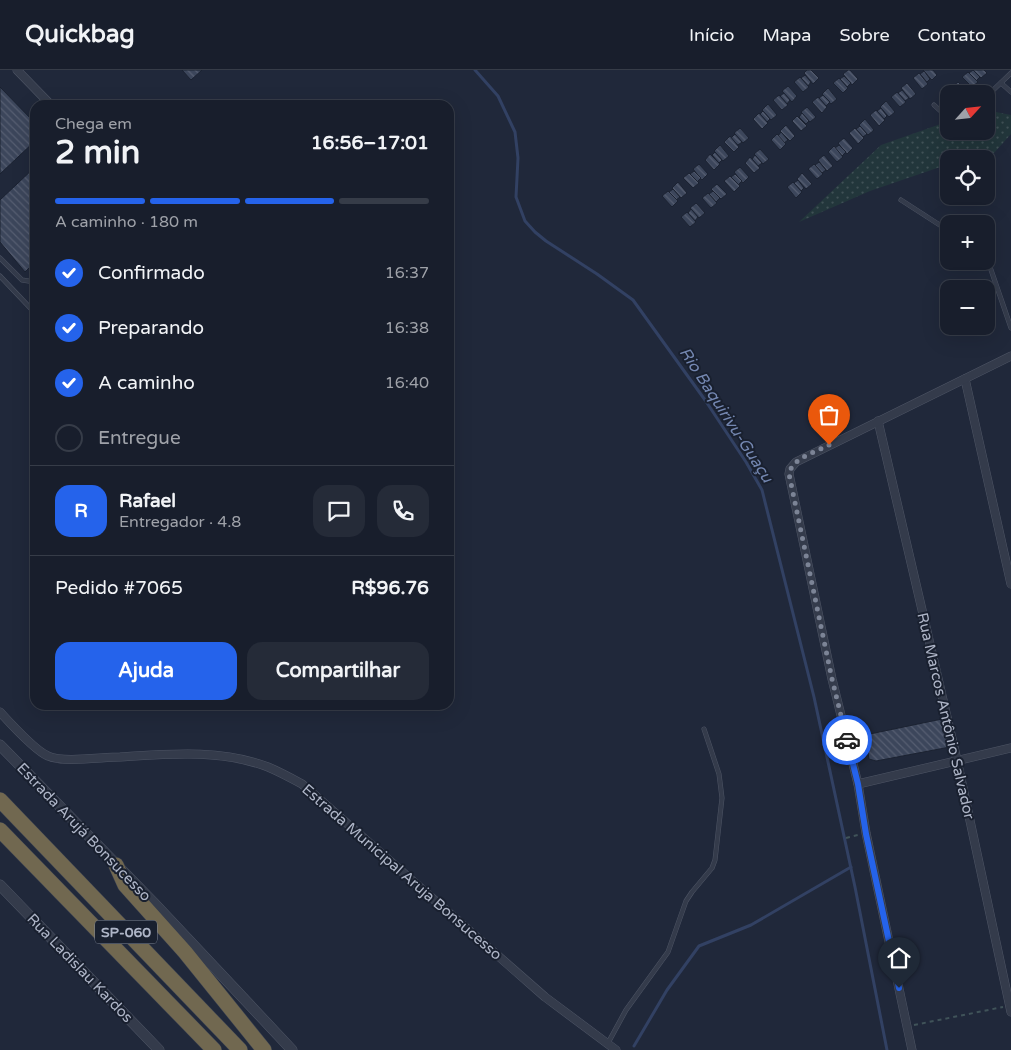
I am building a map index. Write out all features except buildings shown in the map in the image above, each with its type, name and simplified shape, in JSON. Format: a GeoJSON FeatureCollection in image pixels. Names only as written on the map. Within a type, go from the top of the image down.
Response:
{"type":"FeatureCollection","features":[{"type":"Feature","properties":{"kind":"highway","name":"SP-060"},"geometry":{"type":"LineString","coordinates":[[0,800],[240,1050]]}},
{"type":"Feature","properties":{"kind":"highway","name":"SP-060"},"geometry":{"type":"LineString","coordinates":[[0,830],[214,1050]]}},
{"type":"Feature","properties":{"kind":"highway"},"geometry":{"type":"LineString","coordinates":[[116,865],[125,885],[185,952],[264,1050]]}},
{"type":"Feature","properties":{"kind":"street"},"geometry":{"type":"LineString","coordinates":[[17,70],[46,100]]}},
{"type":"Feature","properties":{"kind":"street"},"geometry":{"type":"LineString","coordinates":[[912,1050],[866,834],[858,784],[832,679],[789,474],[790,469],[796,462],[1011,356]]}},
{"type":"Feature","properties":{"kind":"street"},"geometry":{"type":"LineString","coordinates":[[965,379],[1011,584]]}},
{"type":"Feature","properties":{"kind":"street","name":"Rua Marcos Antônio Salvador"},"geometry":{"type":"LineString","coordinates":[[878,421],[957,760],[1010,1009]]}},
{"type":"Feature","properties":{"kind":"street","name":"Estrada Municipal Aruja Bonsucesso"},"geometry":{"type":"LineString","coordinates":[[0,712],[36,748],[48,756],[70,759],[182,754],[210,755],[234,758],[267,767],[302,784],[545,996],[616,1050]]}},
{"type":"Feature","properties":{"kind":"street","name":"Estrada Arujá Bonsucesso"},"geometry":{"type":"LineString","coordinates":[[0,745],[154,903],[292,1050]]}},
{"type":"Feature","properties":{"kind":"street"},"geometry":{"type":"LineString","coordinates":[[858,784],[1011,748]]}},
{"type":"Feature","properties":{"kind":"street","name":"Rua Ladislau Kardos"},"geometry":{"type":"LineString","coordinates":[[0,885],[159,1050]]}},
{"type":"Feature","properties":{"kind":"lane"},"geometry":{"type":"LineString","coordinates":[[995,88],[1011,73]]}},
{"type":"Feature","properties":{"kind":"lane"},"geometry":{"type":"LineString","coordinates":[[1001,82],[1011,92]]}},
{"type":"Feature","properties":{"kind":"lane"},"geometry":{"type":"LineString","coordinates":[[934,105],[940,111]]}},
{"type":"Feature","properties":{"kind":"lane"},"geometry":{"type":"LineString","coordinates":[[901,200],[940,225]]}},
{"type":"Feature","properties":{"kind":"lane"},"geometry":{"type":"LineString","coordinates":[[0,258],[22,280],[30,281]]}},
{"type":"Feature","properties":{"kind":"lane"},"geometry":{"type":"LineString","coordinates":[[991,270],[1011,328]]}},
{"type":"Feature","properties":{"kind":"lane"},"geometry":{"type":"LineString","coordinates":[[0,276],[30,308]]}},
{"type":"Feature","properties":{"kind":"lane"},"geometry":{"type":"LineString","coordinates":[[608,1043],[626,1010],[668,952],[686,902],[716,860],[721,813],[721,787],[719,774],[704,729]]}},
{"type":"Feature","properties":{"kind":"path"},"geometry":{"type":"LineString","coordinates":[[846,838],[852,837]]}},
{"type":"Feature","properties":{"kind":"path"},"geometry":{"type":"LineString","coordinates":[[907,1026],[1010,1009]]}},
{"type":"Feature","properties":{"kind":"green space"},"geometry":{"type":"Polygon","coordinates":[[[995,112],[1011,115],[1011,134],[995,152],[995,150],[940,150],[940,167],[870,191],[799,222],[881,145],[940,124],[940,140],[995,140],[995,112]]]}},
{"type":"Feature","properties":{"kind":"waterway","name":"Rio Baquirivu-Guaçu"},"geometry":{"type":"LineString","coordinates":[[475,70],[498,96],[515,132],[518,158],[516,197],[525,221],[546,241],[633,300],[705,400],[762,490],[814,697],[855,887],[887,1050]]}},
{"type":"Feature","properties":{"kind":"waterway"},"geometry":{"type":"LineString","coordinates":[[634,1046],[667,990],[699,946],[751,925],[851,867]]}},
{"type":"Feature","properties":{"kind":"way so far"},"geometry":{"type":"LineString","coordinates":[[829,445],[796,462],[792,465],[789,474],[832,679],[847,740]]}},
{"type":"Feature","properties":{"kind":"route"},"geometry":{"type":"LineString","coordinates":[[847,740],[858,784],[866,834],[899,988]]}}]}
